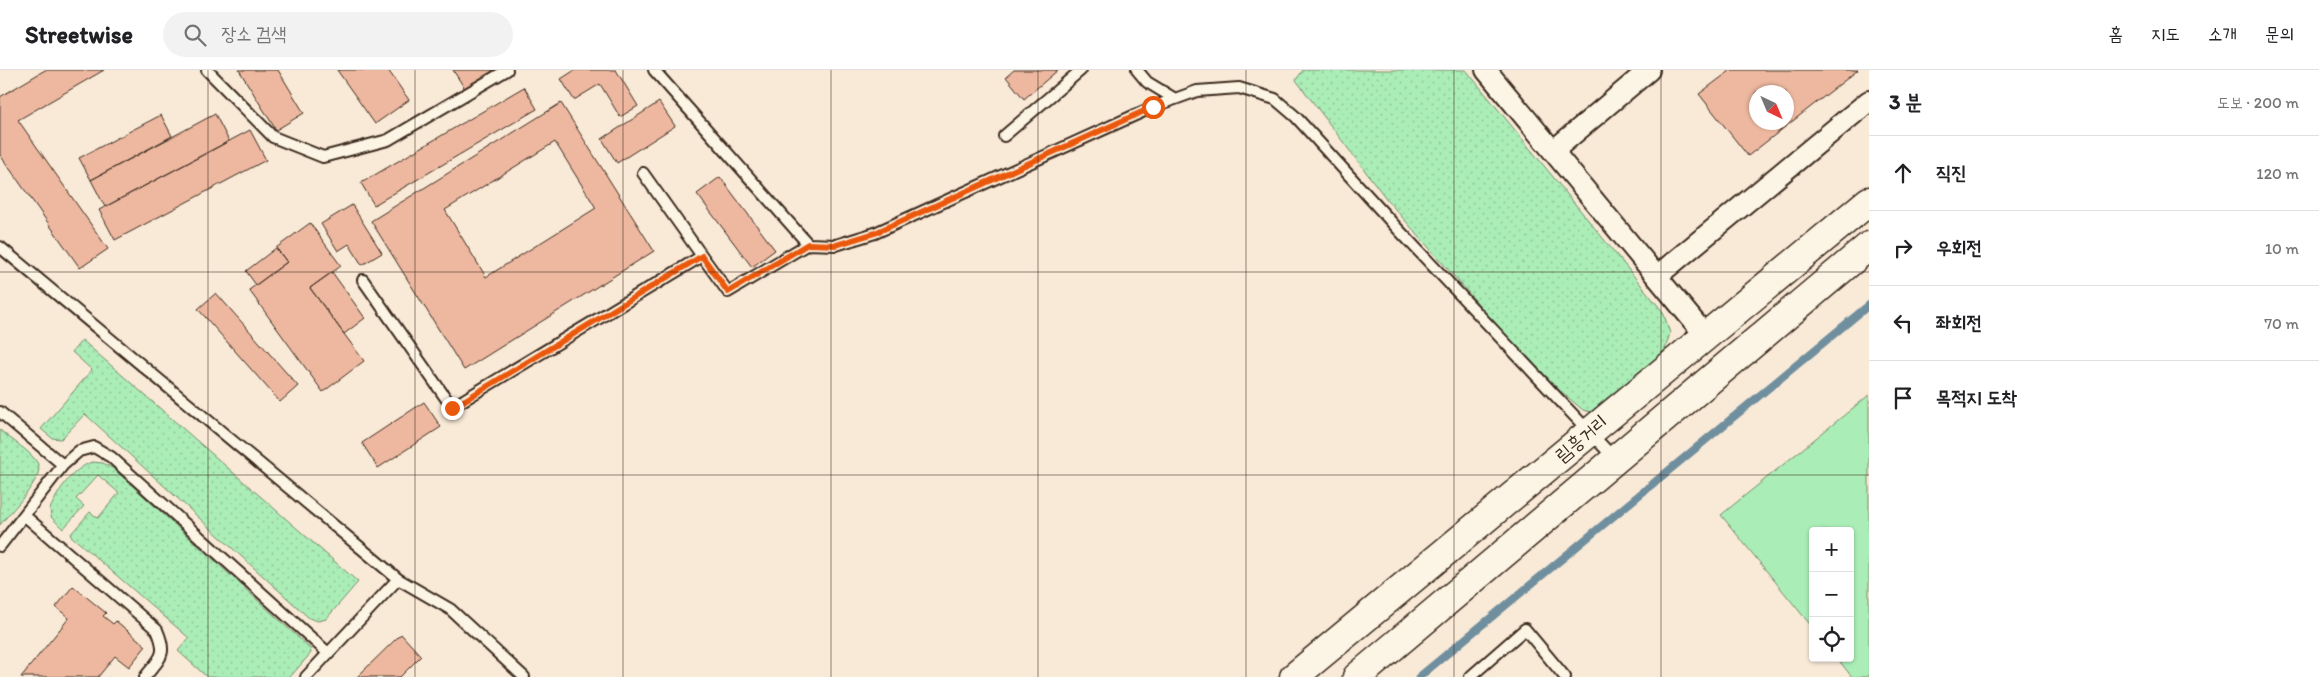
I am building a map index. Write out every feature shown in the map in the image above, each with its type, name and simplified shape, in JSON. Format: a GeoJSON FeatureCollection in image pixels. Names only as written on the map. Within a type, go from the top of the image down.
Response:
{"type":"FeatureCollection","features":[{"type":"Feature","properties":{"kind":"main road","name":"림흥거리"},"geometry":{"type":"LineString","coordinates":[[1294,677],[1869,201]]}},
{"type":"Feature","properties":{"kind":"main road","name":"림흥거리"},"geometry":{"type":"LineString","coordinates":[[1357,677],[1869,246]]}},
{"type":"Feature","properties":{"kind":"street"},"geometry":{"type":"LineString","coordinates":[[1486,70],[1706,335]]}},
{"type":"Feature","properties":{"kind":"street"},"geometry":{"type":"LineString","coordinates":[[1553,151],[1650,70]]}},
{"type":"Feature","properties":{"kind":"street"},"geometry":{"type":"LineString","coordinates":[[1657,276],[1869,101]]}},
{"type":"Feature","properties":{"kind":"lane"},"geometry":{"type":"LineString","coordinates":[[207,70],[273,137],[323,157],[388,140],[507,70]]}},
{"type":"Feature","properties":{"kind":"lane"},"geometry":{"type":"LineString","coordinates":[[654,70],[808,244]]}},
{"type":"Feature","properties":{"kind":"lane"},"geometry":{"type":"LineString","coordinates":[[1004,136],[1081,70]]}},
{"type":"Feature","properties":{"kind":"lane"},"geometry":{"type":"LineString","coordinates":[[1137,70],[1147,82],[1174,99]]}},
{"type":"Feature","properties":{"kind":"lane"},"geometry":{"type":"LineString","coordinates":[[643,173],[728,292],[808,244],[836,245],[875,233],[1174,99],[1197,91],[1239,88],[1275,98],[1296,117],[1396,227],[1615,459]]}},
{"type":"Feature","properties":{"kind":"lane"},"geometry":{"type":"LineString","coordinates":[[0,247],[398,579],[450,608],[524,677]]}},
{"type":"Feature","properties":{"kind":"lane"},"geometry":{"type":"LineString","coordinates":[[364,280],[452,408],[702,256]]}},
{"type":"Feature","properties":{"kind":"lane"},"geometry":{"type":"LineString","coordinates":[[0,412],[63,465]]}},
{"type":"Feature","properties":{"kind":"lane"},"geometry":{"type":"LineString","coordinates":[[0,546],[63,465],[79,451],[94,447],[111,457],[328,653]]}},
{"type":"Feature","properties":{"kind":"lane"},"geometry":{"type":"LineString","coordinates":[[25,516],[157,630],[164,645],[160,658],[145,677]]}},
{"type":"Feature","properties":{"kind":"lane"},"geometry":{"type":"LineString","coordinates":[[306,677],[398,579]]}},
{"type":"Feature","properties":{"kind":"lane"},"geometry":{"type":"LineString","coordinates":[[1470,677],[1525,629],[1565,677]]}},
{"type":"Feature","properties":{"kind":"green space"},"geometry":{"type":"Polygon","coordinates":[[[1303,70],[1466,70],[1663,312],[1670,333],[1664,353],[1607,403],[1591,412],[1583,410],[1538,372],[1388,201],[1296,80],[1303,70]]]}},
{"type":"Feature","properties":{"kind":"green space"},"geometry":{"type":"Polygon","coordinates":[[[82,340],[358,582],[326,619],[318,621],[309,618],[85,414],[61,439],[52,438],[41,429],[92,370],[72,352],[82,340]]]}},
{"type":"Feature","properties":{"kind":"green space"},"geometry":{"type":"Polygon","coordinates":[[[1869,395],[1869,677],[1852,677],[1840,662],[1854,662],[1854,527],[1809,527],[1809,623],[1721,515],[1869,395]]]}},
{"type":"Feature","properties":{"kind":"green space"},"geometry":{"type":"Polygon","coordinates":[[[0,430],[35,459],[39,470],[31,486],[0,525],[0,430]]]}},
{"type":"Feature","properties":{"kind":"green space"},"geometry":{"type":"Polygon","coordinates":[[[92,462],[103,463],[114,469],[310,648],[311,653],[290,677],[207,677],[178,651],[189,638],[70,535],[90,512],[98,518],[119,493],[98,475],[76,499],[84,506],[63,529],[51,517],[50,509],[66,481],[78,470],[92,462]]]}},
{"type":"Feature","properties":{"kind":"building"},"geometry":{"type":"Polygon","coordinates":[[[45,70],[104,70],[18,120],[108,249],[80,268],[0,155],[0,97],[45,70]]]}},
{"type":"Feature","properties":{"kind":"building"},"geometry":{"type":"Polygon","coordinates":[[[239,70],[278,70],[304,113],[276,130],[239,70]]]}},
{"type":"Feature","properties":{"kind":"building"},"geometry":{"type":"Polygon","coordinates":[[[337,70],[388,70],[409,100],[375,124],[337,70]]]}},
{"type":"Feature","properties":{"kind":"building"},"geometry":{"type":"Polygon","coordinates":[[[453,70],[495,70],[465,89],[453,70]]]}},
{"type":"Feature","properties":{"kind":"building"},"geometry":{"type":"Polygon","coordinates":[[[575,70],[616,70],[638,106],[620,117],[600,84],[574,100],[561,79],[575,70]]]}},
{"type":"Feature","properties":{"kind":"building"},"geometry":{"type":"Polygon","coordinates":[[[1014,70],[1058,70],[1024,99],[1006,77],[1014,70]]]}},
{"type":"Feature","properties":{"kind":"building"},"geometry":{"type":"Polygon","coordinates":[[[1731,70],[1858,70],[1794,120],[1794,85],[1749,85],[1749,130],[1781,130],[1748,156],[1699,94],[1731,70]]]}},
{"type":"Feature","properties":{"kind":"building"},"geometry":{"type":"Polygon","coordinates":[[[524,87],[537,109],[374,205],[361,183],[524,87]]]}},
{"type":"Feature","properties":{"kind":"building"},"geometry":{"type":"Polygon","coordinates":[[[659,102],[675,126],[617,163],[602,139],[659,102]]]}},
{"type":"Feature","properties":{"kind":"building"},"geometry":{"type":"Polygon","coordinates":[[[561,103],[654,251],[464,370],[371,221],[561,103]],[[555,142],[445,210],[486,277],[596,208],[555,142]]]}},
{"type":"Feature","properties":{"kind":"building"},"geometry":{"type":"Polygon","coordinates":[[[215,114],[229,141],[105,207],[91,180],[215,114]]]}},
{"type":"Feature","properties":{"kind":"building"},"geometry":{"type":"Polygon","coordinates":[[[161,115],[172,136],[91,180],[79,158],[161,115]]]}},
{"type":"Feature","properties":{"kind":"building"},"geometry":{"type":"Polygon","coordinates":[[[250,130],[266,160],[115,240],[99,210],[250,130]]]}},
{"type":"Feature","properties":{"kind":"building"},"geometry":{"type":"Polygon","coordinates":[[[720,177],[775,250],[752,267],[697,194],[720,177]]]}},
{"type":"Feature","properties":{"kind":"building"},"geometry":{"type":"Polygon","coordinates":[[[352,205],[382,253],[362,265],[349,244],[338,251],[321,224],[352,205]]]}},
{"type":"Feature","properties":{"kind":"building"},"geometry":{"type":"Polygon","coordinates":[[[310,223],[341,266],[310,288],[364,361],[323,392],[249,290],[287,262],[276,248],[310,223]]]}},
{"type":"Feature","properties":{"kind":"building"},"geometry":{"type":"Polygon","coordinates":[[[276,248],[287,262],[256,285],[246,271],[276,248]]]}},
{"type":"Feature","properties":{"kind":"building"},"geometry":{"type":"Polygon","coordinates":[[[332,272],[365,318],[344,334],[310,288],[332,272]]]}},
{"type":"Feature","properties":{"kind":"building"},"geometry":{"type":"Polygon","coordinates":[[[216,293],[298,386],[280,402],[198,309],[216,293]]]}},
{"type":"Feature","properties":{"kind":"building"},"geometry":{"type":"Polygon","coordinates":[[[424,402],[441,427],[378,468],[362,443],[424,402]]]}},
{"type":"Feature","properties":{"kind":"building"},"geometry":{"type":"Polygon","coordinates":[[[73,586],[106,613],[103,616],[113,624],[116,621],[146,646],[129,667],[115,656],[98,677],[21,677],[69,618],[56,607],[73,586]]]}},
{"type":"Feature","properties":{"kind":"building"},"geometry":{"type":"Polygon","coordinates":[[[401,634],[421,656],[400,677],[357,677],[401,634]]]}},
{"type":"Feature","properties":{"kind":"waterway"},"geometry":{"type":"LineString","coordinates":[[1419,677],[1869,305]]}},
{"type":"Feature","properties":{"kind":"route"},"geometry":{"type":"LineString","coordinates":[[452,408],[702,256],[728,292],[808,244],[836,245],[875,233],[1153,107]]}}]}
